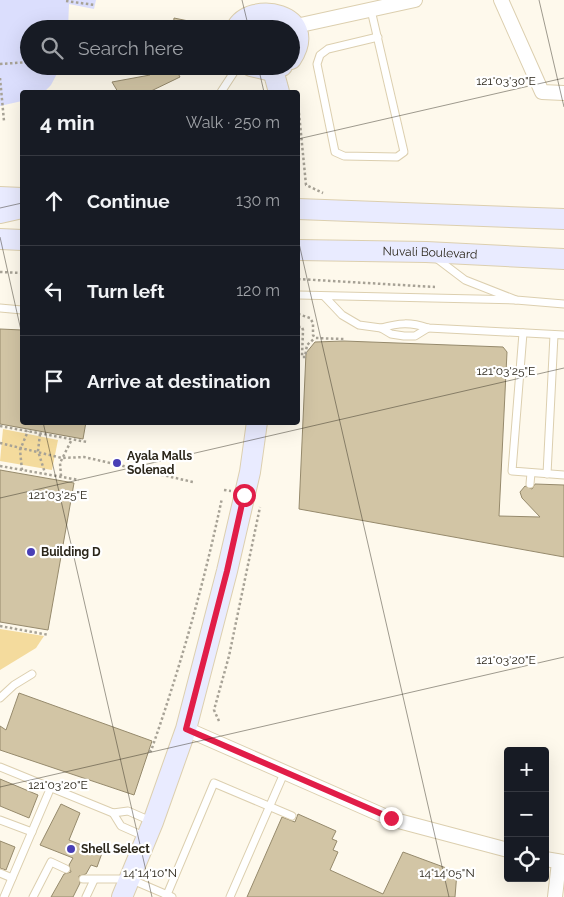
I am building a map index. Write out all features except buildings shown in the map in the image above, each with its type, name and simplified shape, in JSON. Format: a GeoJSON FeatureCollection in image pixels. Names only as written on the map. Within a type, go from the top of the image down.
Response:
{"type":"FeatureCollection","features":[{"type":"Feature","properties":{"kind":"street"},"geometry":{"type":"LineString","coordinates":[[300,25],[415,0]]}},
{"type":"Feature","properties":{"kind":"street"},"geometry":{"type":"LineString","coordinates":[[501,0],[542,92],[564,93]]}},
{"type":"Feature","properties":{"kind":"street"},"geometry":{"type":"LineString","coordinates":[[241,20],[244,14],[257,3],[282,9],[294,20]]}},
{"type":"Feature","properties":{"kind":"street"},"geometry":{"type":"LineString","coordinates":[[279,75],[280,90]]}},
{"type":"Feature","properties":{"kind":"street"},"geometry":{"type":"LineString","coordinates":[[0,197],[20,198]]}},
{"type":"Feature","properties":{"kind":"street"},"geometry":{"type":"LineString","coordinates":[[0,213],[20,208]]}},
{"type":"Feature","properties":{"kind":"street"},"geometry":{"type":"LineString","coordinates":[[300,209],[564,219]]}},
{"type":"Feature","properties":{"kind":"street"},"geometry":{"type":"LineString","coordinates":[[0,239],[20,240]]}},
{"type":"Feature","properties":{"kind":"street","name":"Nuvali Boulevard"},"geometry":{"type":"LineString","coordinates":[[300,250],[426,252],[564,259]]}},
{"type":"Feature","properties":{"kind":"street"},"geometry":{"type":"LineString","coordinates":[[126,888],[150,829],[186,729],[227,571],[250,472],[257,425]]}},
{"type":"Feature","properties":{"kind":"street"},"geometry":{"type":"LineString","coordinates":[[186,729],[391,818],[504,849]]}},
{"type":"Feature","properties":{"kind":"street"},"geometry":{"type":"LineString","coordinates":[[555,897],[556,861]]}},
{"type":"Feature","properties":{"kind":"lane"},"geometry":{"type":"LineString","coordinates":[[371,10],[378,38],[404,152],[397,157],[344,156],[335,152],[318,64],[320,55],[328,49],[378,38]]}},
{"type":"Feature","properties":{"kind":"lane"},"geometry":{"type":"LineString","coordinates":[[222,90],[232,75]]}},
{"type":"Feature","properties":{"kind":"lane"},"geometry":{"type":"LineString","coordinates":[[426,252],[465,280],[516,300]]}},
{"type":"Feature","properties":{"kind":"lane"},"geometry":{"type":"LineString","coordinates":[[300,295],[516,300],[564,304]]}},
{"type":"Feature","properties":{"kind":"lane"},"geometry":{"type":"LineString","coordinates":[[325,296],[342,315],[359,325],[381,328],[391,334],[404,336],[415,336],[428,328]]}},
{"type":"Feature","properties":{"kind":"lane"},"geometry":{"type":"LineString","coordinates":[[0,308],[20,310]]}},
{"type":"Feature","properties":{"kind":"lane"},"geometry":{"type":"LineString","coordinates":[[381,328],[400,322],[415,323],[428,328],[564,335]]}},
{"type":"Feature","properties":{"kind":"lane"},"geometry":{"type":"LineString","coordinates":[[523,333],[512,471],[564,475]]}},
{"type":"Feature","properties":{"kind":"lane"},"geometry":{"type":"LineString","coordinates":[[546,474],[554,335]]}},
{"type":"Feature","properties":{"kind":"lane"},"geometry":{"type":"LineString","coordinates":[[530,484],[531,473]]}},
{"type":"Feature","properties":{"kind":"lane"},"geometry":{"type":"LineString","coordinates":[[0,698],[14,685],[32,674]]}},
{"type":"Feature","properties":{"kind":"lane"},"geometry":{"type":"LineString","coordinates":[[0,767],[113,813],[128,811],[150,829]]}},
{"type":"Feature","properties":{"kind":"lane"},"geometry":{"type":"LineString","coordinates":[[230,897],[285,771]]}},
{"type":"Feature","properties":{"kind":"lane"},"geometry":{"type":"LineString","coordinates":[[83,879],[168,896],[213,784],[216,783],[269,808],[292,816]]}},
{"type":"Feature","properties":{"kind":"lane"},"geometry":{"type":"LineString","coordinates":[[4,897],[51,787]]}},
{"type":"Feature","properties":{"kind":"lane"},"geometry":{"type":"LineString","coordinates":[[113,813],[121,826],[150,829]]}},
{"type":"Feature","properties":{"kind":"lane"},"geometry":{"type":"LineString","coordinates":[[0,820],[32,832]]}},
{"type":"Feature","properties":{"kind":"lane"},"geometry":{"type":"LineString","coordinates":[[33,897],[51,862],[66,870]]}},
{"type":"Feature","properties":{"kind":"lane"},"geometry":{"type":"LineString","coordinates":[[0,872],[12,878]]}},
{"type":"Feature","properties":{"kind":"lane"},"geometry":{"type":"LineString","coordinates":[[86,897],[94,880]]}},
{"type":"Feature","properties":{"kind":"path"},"geometry":{"type":"LineString","coordinates":[[66,1],[94,6]]}},
{"type":"Feature","properties":{"kind":"path"},"geometry":{"type":"LineString","coordinates":[[0,64],[20,63]]}},
{"type":"Feature","properties":{"kind":"path"},"geometry":{"type":"LineString","coordinates":[[0,78],[4,121]]}},
{"type":"Feature","properties":{"kind":"path"},"geometry":{"type":"LineString","coordinates":[[300,124],[306,185]]}},
{"type":"Feature","properties":{"kind":"path"},"geometry":{"type":"LineString","coordinates":[[0,272],[20,273]]}},
{"type":"Feature","properties":{"kind":"path"},"geometry":{"type":"LineString","coordinates":[[300,279],[444,288]]}},
{"type":"Feature","properties":{"kind":"path"},"geometry":{"type":"LineString","coordinates":[[300,315],[310,318],[313,323],[313,335],[315,338]]}},
{"type":"Feature","properties":{"kind":"path"},"geometry":{"type":"LineString","coordinates":[[300,327],[303,330],[302,357],[305,357],[307,345],[315,338],[344,339]]}},
{"type":"Feature","properties":{"kind":"path"},"geometry":{"type":"LineString","coordinates":[[0,426],[87,442]]}},
{"type":"Feature","properties":{"kind":"path"},"geometry":{"type":"LineString","coordinates":[[22,470],[21,446],[28,431]]}},
{"type":"Feature","properties":{"kind":"path"},"geometry":{"type":"LineString","coordinates":[[40,434],[38,451],[45,474]]}},
{"type":"Feature","properties":{"kind":"path"},"geometry":{"type":"LineString","coordinates":[[61,476],[62,458],[72,439]]}},
{"type":"Feature","properties":{"kind":"path"},"geometry":{"type":"LineString","coordinates":[[0,443],[21,446],[62,458],[84,457],[194,482]]}},
{"type":"Feature","properties":{"kind":"path"},"geometry":{"type":"LineString","coordinates":[[0,466],[79,480]]}},
{"type":"Feature","properties":{"kind":"path"},"geometry":{"type":"LineString","coordinates":[[148,751],[151,752],[178,675],[208,565],[222,498]]}},
{"type":"Feature","properties":{"kind":"path"},"geometry":{"type":"LineString","coordinates":[[219,721],[214,710],[229,656],[260,507]]}},
{"type":"Feature","properties":{"kind":"path"},"geometry":{"type":"LineString","coordinates":[[0,626],[50,634]]}},
{"type":"Feature","properties":{"kind":"shaded area"},"geometry":{"type":"Polygon","coordinates":[[[3,429],[58,440],[52,470],[0,461],[3,429]]]}},
{"type":"Feature","properties":{"kind":"shaded area"},"geometry":{"type":"Polygon","coordinates":[[[0,629],[44,636],[36,648],[0,670],[0,629]]]}},
{"type":"Feature","properties":{"kind":"water"},"geometry":{"type":"Polygon","coordinates":[[[0,0],[96,0],[94,9],[69,4],[68,20],[20,20],[20,75],[56,75],[46,90],[20,90],[20,101],[0,106],[0,0]]]}},
{"type":"Feature","properties":{"kind":"place","name":"Ayala Malls Solenad"},"geometry":{"type":"Point","coordinates":[117,463]}},
{"type":"Feature","properties":{"kind":"place","name":"Building D"},"geometry":{"type":"Point","coordinates":[31,552]}},
{"type":"Feature","properties":{"kind":"place","name":"Shell Select"},"geometry":{"type":"Point","coordinates":[71,849]}},
{"type":"Feature","properties":{"kind":"route"},"geometry":{"type":"LineString","coordinates":[[244,495],[227,571],[186,729],[391,818]]}}]}
